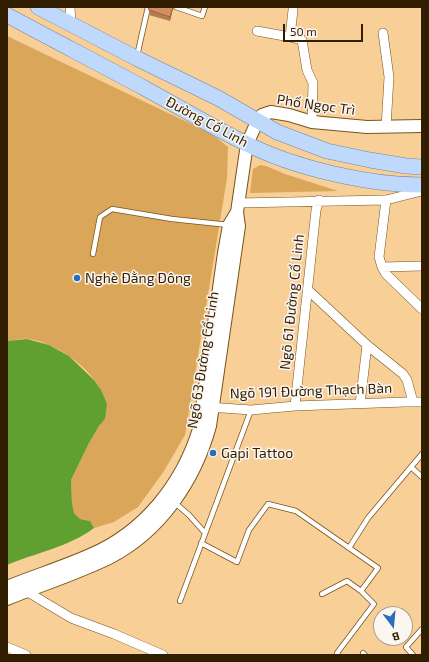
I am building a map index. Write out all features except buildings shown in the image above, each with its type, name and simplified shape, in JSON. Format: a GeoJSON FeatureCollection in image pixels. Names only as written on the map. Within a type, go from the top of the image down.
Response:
{"type":"FeatureCollection","features":[{"type":"Feature","properties":{"kind":"main road","name":"Đường Cổ Linh"},"geometry":{"type":"LineString","coordinates":[[38,7],[136,58],[218,98],[277,132],[327,151],[406,166],[422,166]]}},
{"type":"Feature","properties":{"kind":"main road","name":"Đường Cổ Linh"},"geometry":{"type":"LineString","coordinates":[[7,15],[247,144],[289,162],[321,171],[362,179],[407,185],[422,185]]}},
{"type":"Feature","properties":{"kind":"street"},"geometry":{"type":"LineString","coordinates":[[70,7],[71,24]]}},
{"type":"Feature","properties":{"kind":"street"},"geometry":{"type":"LineString","coordinates":[[290,37],[293,10]]}},
{"type":"Feature","properties":{"kind":"street"},"geometry":{"type":"LineString","coordinates":[[257,31],[302,40],[307,70],[313,83],[312,122]]}},
{"type":"Feature","properties":{"kind":"street"},"geometry":{"type":"LineString","coordinates":[[383,33],[389,77],[386,127]]}},
{"type":"Feature","properties":{"kind":"street","name":"Phố Ngọc Trì"},"geometry":{"type":"LineString","coordinates":[[258,120],[262,115],[271,112],[289,115],[312,122],[367,127],[422,126]]}},
{"type":"Feature","properties":{"kind":"street"},"geometry":{"type":"LineString","coordinates":[[247,144],[258,120]]}},
{"type":"Feature","properties":{"kind":"street","name":"Ngõ 63 Đường Cổ Linh"},"geometry":{"type":"LineString","coordinates":[[7,587],[23,586],[76,567],[91,555],[108,552],[124,536],[138,526],[152,511],[169,499],[190,453],[208,407],[247,144]]}},
{"type":"Feature","properties":{"kind":"street"},"geometry":{"type":"LineString","coordinates":[[238,207],[319,200],[386,200],[422,191]]}},
{"type":"Feature","properties":{"kind":"street","name":"Ngõ 61 Đường Cổ Linh"},"geometry":{"type":"LineString","coordinates":[[295,406],[316,210],[319,200]]}},
{"type":"Feature","properties":{"kind":"street"},"geometry":{"type":"LineString","coordinates":[[386,200],[379,257],[382,267],[386,274],[422,309]]}},
{"type":"Feature","properties":{"kind":"street"},"geometry":{"type":"LineString","coordinates":[[382,267],[422,266]]}},
{"type":"Feature","properties":{"kind":"street"},"geometry":{"type":"LineString","coordinates":[[308,290],[367,345],[403,374],[418,402]]}},
{"type":"Feature","properties":{"kind":"street"},"geometry":{"type":"LineString","coordinates":[[360,404],[367,345]]}},
{"type":"Feature","properties":{"kind":"street","name":"Ngõ 191 Đường Thạch Bàn"},"geometry":{"type":"LineString","coordinates":[[208,407],[251,410],[295,406],[418,402]]}},
{"type":"Feature","properties":{"kind":"street"},"geometry":{"type":"LineString","coordinates":[[23,586],[71,618],[114,634],[163,655]]}},
{"type":"Feature","properties":{"kind":"street","name":"Ngõ 63 Đường Cổ Linh"},"geometry":{"type":"LineString","coordinates":[[7,599],[23,586]]}},
{"type":"Feature","properties":{"kind":"street"},"geometry":{"type":"LineString","coordinates":[[7,647],[26,655]]}},
{"type":"Feature","properties":{"kind":"lane"},"geometry":{"type":"LineString","coordinates":[[136,58],[148,7]]}},
{"type":"Feature","properties":{"kind":"lane"},"geometry":{"type":"LineString","coordinates":[[176,7],[202,16],[205,7]]}},
{"type":"Feature","properties":{"kind":"lane"},"geometry":{"type":"LineString","coordinates":[[93,254],[100,217],[112,209],[172,219],[234,226]]}},
{"type":"Feature","properties":{"kind":"lane"},"geometry":{"type":"LineString","coordinates":[[180,601],[251,410]]}},
{"type":"Feature","properties":{"kind":"lane"},"geometry":{"type":"LineString","coordinates":[[349,548],[368,518],[422,454]]}},
{"type":"Feature","properties":{"kind":"lane"},"geometry":{"type":"LineString","coordinates":[[411,467],[422,478]]}},
{"type":"Feature","properties":{"kind":"lane"},"geometry":{"type":"LineString","coordinates":[[169,499],[189,515],[205,533]]}},
{"type":"Feature","properties":{"kind":"lane"},"geometry":{"type":"LineString","coordinates":[[201,543],[237,562],[249,530],[268,504],[296,511],[378,568],[361,591]]}},
{"type":"Feature","properties":{"kind":"lane"},"geometry":{"type":"LineString","coordinates":[[322,594],[347,581],[361,591],[374,604],[337,653],[338,655]]}},
{"type":"Feature","properties":{"kind":"lane"},"geometry":{"type":"LineString","coordinates":[[413,655],[406,647],[422,629]]}},
{"type":"Feature","properties":{"kind":"shaded area"},"geometry":{"type":"Polygon","coordinates":[[[7,36],[212,134],[228,147],[227,178],[185,435],[164,471],[138,507],[114,522],[94,528],[90,521],[80,519],[74,513],[71,480],[89,443],[105,419],[100,389],[88,372],[70,356],[60,350],[39,341],[29,339],[7,341],[7,36]]]}},
{"type":"Feature","properties":{"kind":"shaded area"},"geometry":{"type":"Polygon","coordinates":[[[260,165],[338,191],[250,193],[253,169],[260,165]]]}},
{"type":"Feature","properties":{"kind":"shaded area"},"geometry":{"type":"Polygon","coordinates":[[[27,339],[49,345],[69,356],[94,380],[101,390],[107,404],[105,419],[89,443],[71,480],[74,513],[80,519],[90,521],[94,528],[84,535],[63,545],[7,565],[7,341],[27,339]]]}},
{"type":"Feature","properties":{"kind":"place","name":"Nghè Đằng Đông"},"geometry":{"type":"Point","coordinates":[77,278]}},
{"type":"Feature","properties":{"kind":"place","name":"Gapi Tattoo"},"geometry":{"type":"Point","coordinates":[213,453]}}]}
